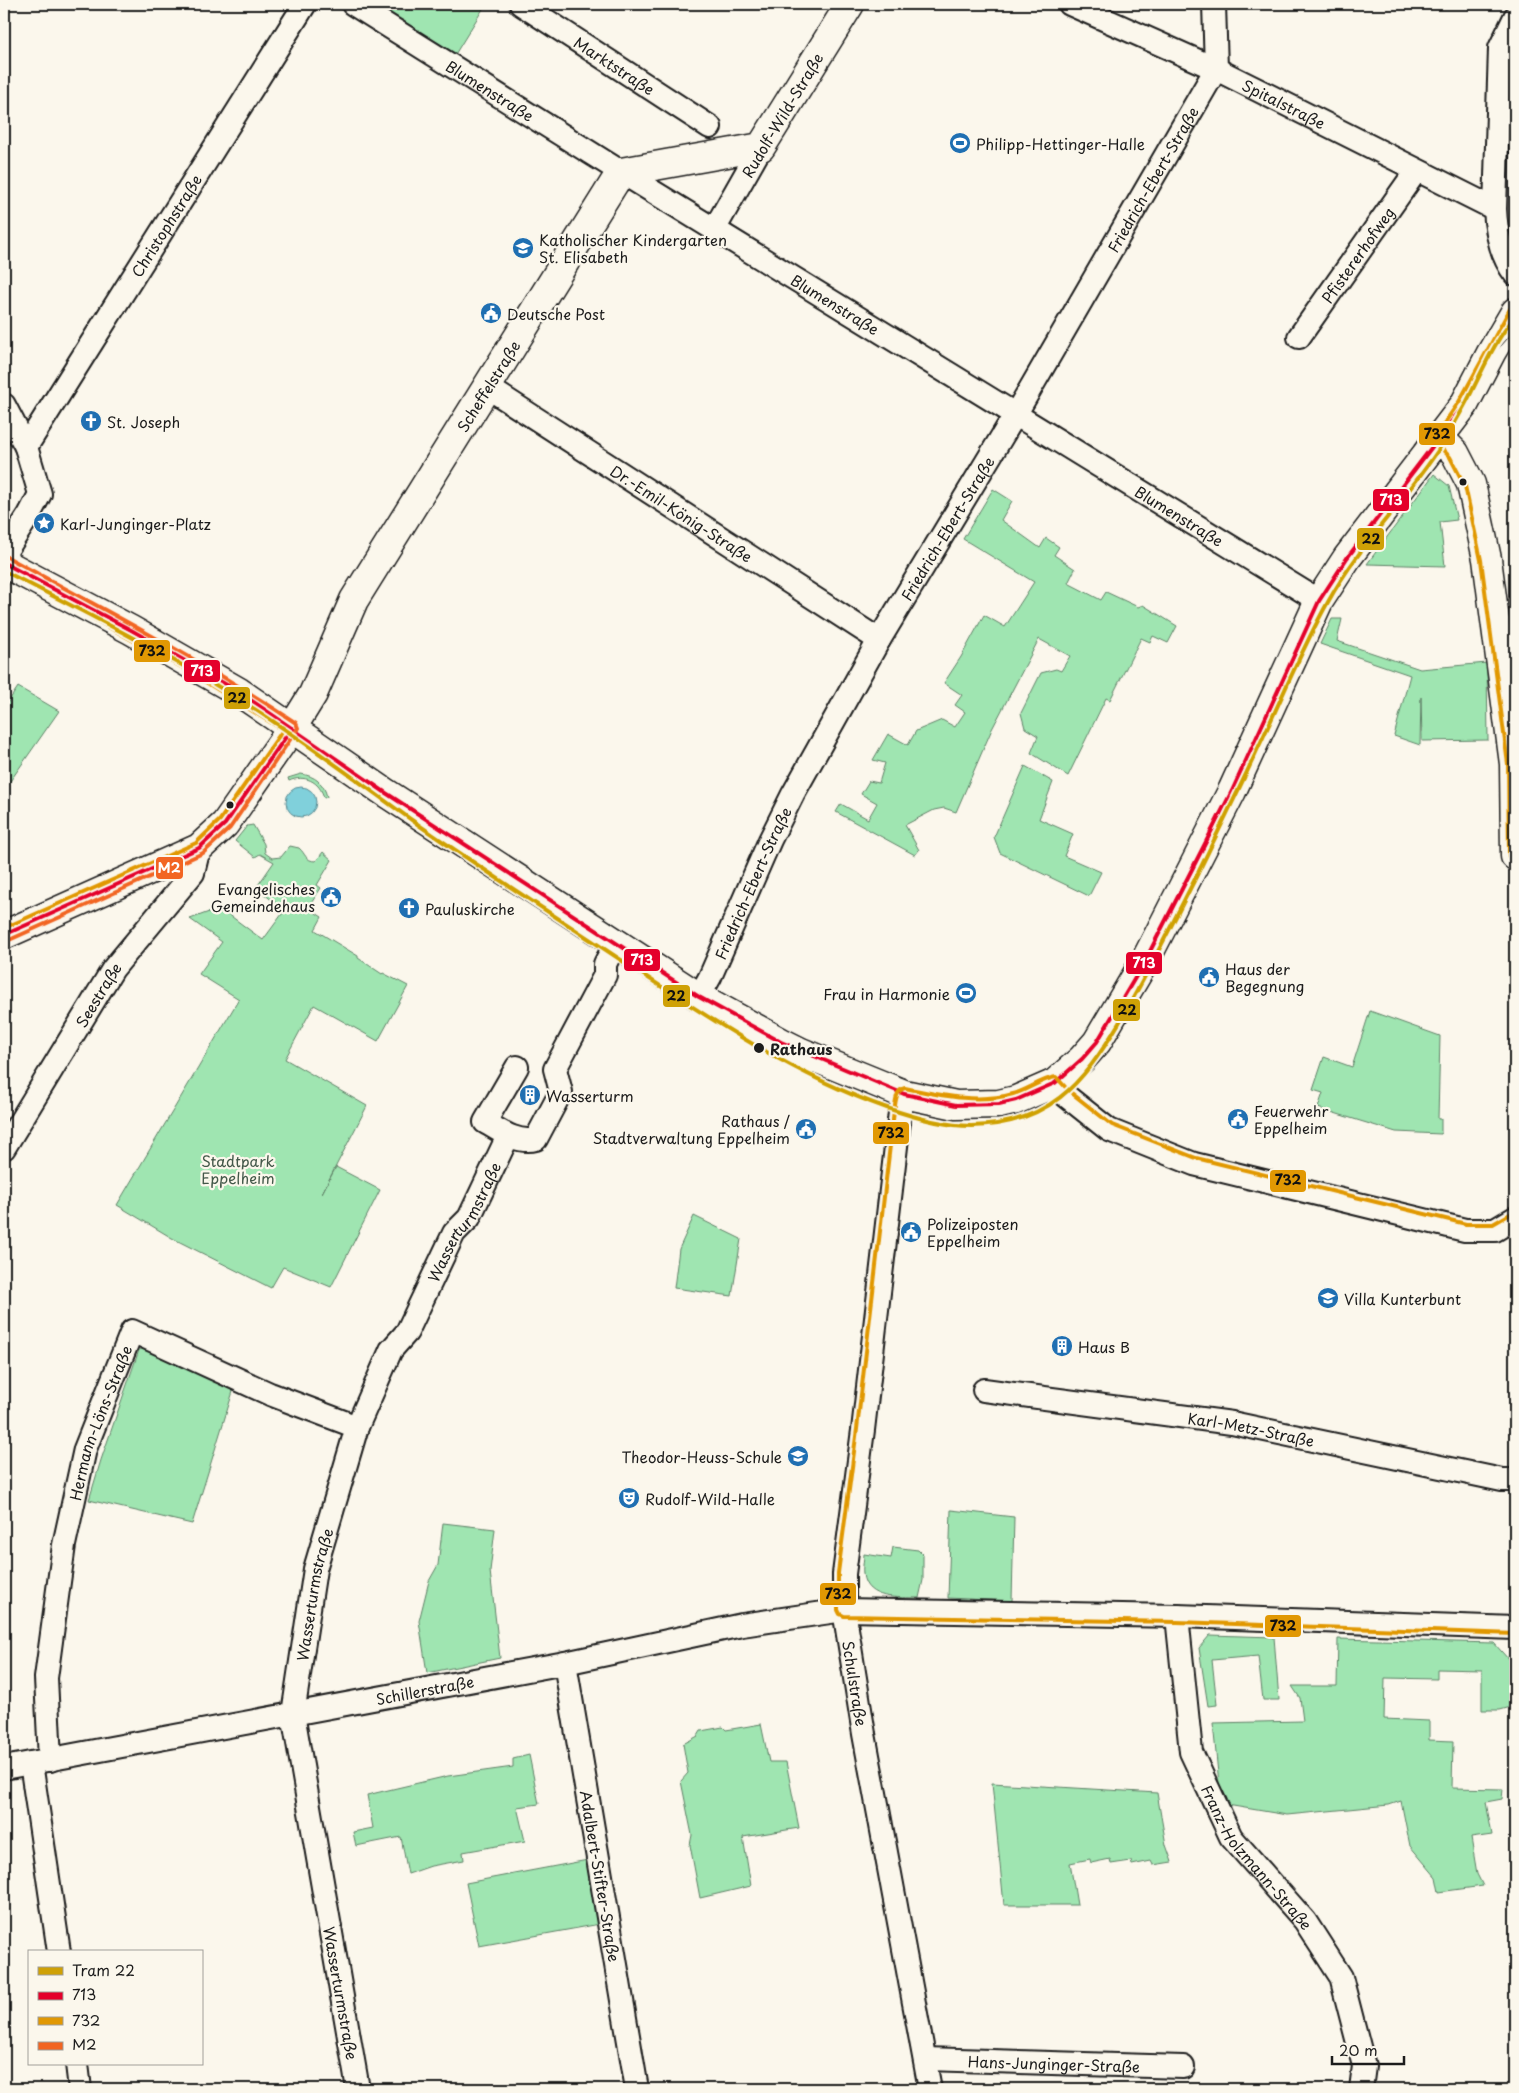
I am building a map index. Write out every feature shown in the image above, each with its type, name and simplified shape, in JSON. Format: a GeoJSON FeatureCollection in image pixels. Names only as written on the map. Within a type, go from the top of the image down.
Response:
{"type":"FeatureCollection","features":[{"type":"Feature","properties":{"kind":"street","name":"Christophstraße"},"geometry":{"type":"LineString","coordinates":[[26,447],[305,4]]}},
{"type":"Feature","properties":{"kind":"street","name":"Blumenstraße"},"geometry":{"type":"LineString","coordinates":[[353,4],[621,172],[715,228],[1319,601]]}},
{"type":"Feature","properties":{"kind":"street","name":"Marktstraße"},"geometry":{"type":"LineString","coordinates":[[521,4],[710,126]]}},
{"type":"Feature","properties":{"kind":"street","name":"Rudolf-Wild-Straße"},"geometry":{"type":"LineString","coordinates":[[715,228],[761,148],[850,4]]}},
{"type":"Feature","properties":{"kind":"street","name":"Spitalstraße"},"geometry":{"type":"LineString","coordinates":[[1070,4],[1216,69],[1416,171],[1495,208]]}},
{"type":"Feature","properties":{"kind":"street"},"geometry":{"type":"LineString","coordinates":[[1214,4],[1216,69]]}},
{"type":"Feature","properties":{"kind":"street"},"geometry":{"type":"LineString","coordinates":[[1515,16],[1500,48],[1495,208],[1502,251],[1515,274]]}},
{"type":"Feature","properties":{"kind":"street","name":"Friedrich-Ebert-Straße"},"geometry":{"type":"LineString","coordinates":[[699,997],[710,978],[770,840],[789,802],[879,640],[1015,415],[1216,69]]}},
{"type":"Feature","properties":{"kind":"street"},"geometry":{"type":"LineString","coordinates":[[621,172],[761,148]]}},
{"type":"Feature","properties":{"kind":"street","name":"Pfistererhofweg"},"geometry":{"type":"LineString","coordinates":[[1299,337],[1416,171]]}},
{"type":"Feature","properties":{"kind":"street","name":"Scheffelstraße"},"geometry":{"type":"LineString","coordinates":[[4,935],[199,848],[225,824],[292,728],[312,694],[354,600],[621,172]]}},
{"type":"Feature","properties":{"kind":"street"},"geometry":{"type":"LineString","coordinates":[[4,563],[174,654],[239,692],[394,798],[699,997],[801,1052],[904,1094],[956,1105],[991,1104],[1016,1100],[1055,1083],[1082,1059],[1097,1042],[1145,961],[1232,791],[1319,601],[1347,558],[1464,405],[1515,312]]}},
{"type":"Feature","properties":{"kind":"street","name":"Dr.-Emil-König-Straße"},"geometry":{"type":"LineString","coordinates":[[487,387],[879,640]]}},
{"type":"Feature","properties":{"kind":"street"},"geometry":{"type":"LineString","coordinates":[[4,405],[26,447],[36,475],[40,494],[4,554]]}},
{"type":"Feature","properties":{"kind":"street"},"geometry":{"type":"LineString","coordinates":[[1440,438],[1455,453],[1471,484],[1487,559],[1514,764],[1515,856]]}},
{"type":"Feature","properties":{"kind":"street","name":"Seestraße"},"geometry":{"type":"LineString","coordinates":[[4,1148],[114,969],[193,873],[199,848]]}},
{"type":"Feature","properties":{"kind":"street"},"geometry":{"type":"LineString","coordinates":[[517,1067],[485,1122],[508,1136],[528,1141],[536,1139],[561,1092],[555,1069],[604,975],[605,964],[608,958]]}},
{"type":"Feature","properties":{"kind":"street"},"geometry":{"type":"LineString","coordinates":[[1055,1083],[1065,1095],[1109,1130],[1194,1164],[1465,1230],[1495,1230],[1515,1218]]}},
{"type":"Feature","properties":{"kind":"street","name":"Schulstraße"},"geometry":{"type":"LineString","coordinates":[[904,1094],[900,1112],[863,1430],[844,1574],[844,1610],[864,1734],[930,2089]]}},
{"type":"Feature","properties":{"kind":"street","name":"Wasserturmstraße"},"geometry":{"type":"LineString","coordinates":[[358,2089],[293,1714],[315,1569],[357,1427],[391,1350],[407,1332],[454,1233],[469,1218],[508,1136]]}},
{"type":"Feature","properties":{"kind":"street","name":"Hermann-Löns-Straße"},"geometry":{"type":"LineString","coordinates":[[40,1762],[46,1678],[64,1545],[85,1449],[132,1330],[270,1394],[357,1427]]}},
{"type":"Feature","properties":{"kind":"street","name":"Karl-Metz-Straße"},"geometry":{"type":"LineString","coordinates":[[984,1390],[1232,1422],[1502,1480],[1515,1480]]}},
{"type":"Feature","properties":{"kind":"street","name":"Schillerstraße"},"geometry":{"type":"LineString","coordinates":[[4,1768],[565,1663],[742,1625],[844,1610],[1177,1616],[1515,1628]]}},
{"type":"Feature","properties":{"kind":"street","name":"Franz-Holzmann-Straße"},"geometry":{"type":"LineString","coordinates":[[1177,1616],[1191,1752],[1232,1837],[1305,1921],[1341,1977],[1364,2066],[1361,2089]]}},
{"type":"Feature","properties":{"kind":"street","name":"Adalbert-Stifter-Straße"},"geometry":{"type":"LineString","coordinates":[[565,1663],[637,2089]]}},
{"type":"Feature","properties":{"kind":"street"},"geometry":{"type":"LineString","coordinates":[[40,1762],[59,1950]]}},
{"type":"Feature","properties":{"kind":"street","name":"Hans-Junginger-Straße"},"geometry":{"type":"LineString","coordinates":[[925,2059],[1183,2067]]}},
{"type":"Feature","properties":{"kind":"street"},"geometry":{"type":"LineString","coordinates":[[77,2066],[80,2089]]}},
{"type":"Feature","properties":{"kind":"green space"},"geometry":{"type":"Polygon","coordinates":[[[371,4],[486,4],[454,56],[371,4]]]}},
{"type":"Feature","properties":{"kind":"green space"},"geometry":{"type":"Polygon","coordinates":[[[1434,474],[1449,486],[1457,520],[1440,522],[1445,566],[1367,564],[1434,474]]]}},
{"type":"Feature","properties":{"kind":"green space"},"geometry":{"type":"Polygon","coordinates":[[[993,489],[1012,501],[1001,520],[1040,548],[1046,538],[1059,547],[1054,555],[1075,569],[1068,583],[1101,600],[1106,592],[1138,607],[1143,605],[1177,626],[1168,643],[1153,636],[1150,642],[1141,638],[1110,700],[1106,698],[1068,776],[1031,753],[1038,736],[1025,728],[1021,713],[1041,673],[1056,669],[1061,671],[1070,656],[1039,639],[992,729],[956,812],[944,808],[934,810],[905,825],[919,850],[915,855],[836,812],[841,804],[868,819],[877,803],[861,794],[869,781],[879,783],[885,763],[873,760],[888,734],[908,745],[916,731],[942,720],[955,727],[965,712],[955,705],[962,695],[944,683],[984,615],[1005,627],[1034,582],[963,539],[993,489]]]}},
{"type":"Feature","properties":{"kind":"green space"},"geometry":{"type":"Polygon","coordinates":[[[1332,619],[1342,619],[1337,641],[1420,669],[1487,663],[1488,740],[1422,741],[1421,697],[1420,745],[1394,736],[1410,675],[1320,644],[1332,619]]]}},
{"type":"Feature","properties":{"kind":"green space"},"geometry":{"type":"Polygon","coordinates":[[[18,687],[59,711],[4,790],[4,708],[18,687]]]}},
{"type":"Feature","properties":{"kind":"green space"},"geometry":{"type":"Polygon","coordinates":[[[1025,766],[1053,782],[1039,819],[1073,834],[1064,856],[1101,872],[1089,896],[1000,853],[994,837],[1025,766]]]}},
{"type":"Feature","properties":{"kind":"green space"},"geometry":{"type":"Polygon","coordinates":[[[301,774],[311,776],[318,781],[324,788],[327,797],[324,798],[319,787],[311,780],[300,778],[289,781],[288,778],[301,774]]]}},
{"type":"Feature","properties":{"kind":"green space","name":"Stadtpark Eppelheim"},"geometry":{"type":"Polygon","coordinates":[[[253,825],[264,844],[265,853],[272,858],[281,857],[290,846],[299,848],[310,860],[316,861],[323,852],[332,860],[317,885],[321,888],[308,908],[322,917],[315,930],[358,956],[358,958],[382,974],[408,986],[378,1041],[314,1005],[285,1059],[367,1106],[322,1193],[336,1167],[380,1190],[331,1287],[283,1267],[271,1288],[172,1238],[117,1205],[239,999],[199,974],[222,942],[190,919],[220,908],[263,940],[285,910],[256,888],[274,862],[260,854],[255,857],[235,841],[247,826],[253,825]]]}},
{"type":"Feature","properties":{"kind":"green space"},"geometry":{"type":"Polygon","coordinates":[[[1370,1011],[1440,1036],[1438,1119],[1441,1119],[1441,1134],[1396,1132],[1318,1108],[1323,1093],[1313,1090],[1324,1057],[1352,1067],[1370,1011]]]}},
{"type":"Feature","properties":{"kind":"green space"},"geometry":{"type":"Polygon","coordinates":[[[694,1216],[741,1239],[732,1296],[674,1288],[679,1249],[694,1216]]]}},
{"type":"Feature","properties":{"kind":"green space"},"geometry":{"type":"Polygon","coordinates":[[[146,1346],[235,1385],[192,1524],[89,1500],[139,1350],[146,1346]]]}},
{"type":"Feature","properties":{"kind":"green space"},"geometry":{"type":"Polygon","coordinates":[[[951,1510],[1014,1517],[1012,1601],[948,1598],[951,1510]]]}},
{"type":"Feature","properties":{"kind":"green space"},"geometry":{"type":"Polygon","coordinates":[[[443,1523],[495,1529],[490,1571],[500,1658],[427,1673],[419,1621],[429,1581],[438,1565],[443,1523]]]}},
{"type":"Feature","properties":{"kind":"green space"},"geometry":{"type":"Polygon","coordinates":[[[893,1547],[918,1550],[923,1555],[923,1580],[919,1598],[885,1596],[870,1589],[865,1583],[863,1572],[864,1554],[891,1558],[893,1547]]]}},
{"type":"Feature","properties":{"kind":"green space"},"geometry":{"type":"Polygon","coordinates":[[[1210,1635],[1274,1637],[1279,1700],[1263,1700],[1258,1656],[1212,1660],[1217,1705],[1208,1706],[1199,1648],[1210,1635]]]}},
{"type":"Feature","properties":{"kind":"green space"},"geometry":{"type":"Polygon","coordinates":[[[1338,1639],[1494,1643],[1509,1660],[1511,1707],[1500,1710],[1482,1710],[1482,1670],[1437,1669],[1437,1679],[1385,1678],[1384,1719],[1429,1721],[1429,1740],[1453,1741],[1452,1788],[1503,1789],[1502,1799],[1486,1802],[1492,1835],[1471,1838],[1477,1874],[1483,1886],[1439,1892],[1436,1877],[1410,1846],[1401,1801],[1389,1805],[1287,1815],[1221,1804],[1213,1723],[1303,1721],[1300,1698],[1292,1686],[1337,1686],[1338,1639]]]}},
{"type":"Feature","properties":{"kind":"green space"},"geometry":{"type":"Polygon","coordinates":[[[761,1724],[769,1762],[786,1762],[799,1828],[743,1837],[751,1886],[700,1898],[690,1845],[692,1835],[681,1781],[688,1773],[683,1744],[698,1736],[701,1731],[723,1727],[726,1730],[761,1724]]]}},
{"type":"Feature","properties":{"kind":"green space"},"geometry":{"type":"Polygon","coordinates":[[[529,1755],[539,1804],[517,1807],[525,1841],[463,1852],[464,1860],[431,1866],[408,1874],[401,1837],[356,1846],[353,1832],[373,1828],[367,1795],[448,1776],[513,1767],[513,1759],[529,1755]]]}},
{"type":"Feature","properties":{"kind":"green space"},"geometry":{"type":"Polygon","coordinates":[[[992,1783],[1157,1793],[1166,1845],[1172,1862],[1153,1865],[1151,1861],[1132,1865],[1131,1861],[1111,1864],[1110,1859],[1091,1863],[1090,1859],[1070,1863],[1077,1905],[1004,1905],[992,1783]]]}},
{"type":"Feature","properties":{"kind":"green space"},"geometry":{"type":"Polygon","coordinates":[[[588,1860],[600,1924],[479,1946],[466,1883],[588,1860]]]}},
{"type":"Feature","properties":{"kind":"water"},"geometry":{"type":"Polygon","coordinates":[[[301,787],[312,791],[316,802],[312,813],[301,817],[290,813],[286,802],[290,791],[301,787]]]}},
{"type":"Feature","properties":{"kind":"tram line","name":"22"},"geometry":{"type":"LineString","coordinates":[[4,571],[141,642],[241,701],[310,746],[413,821],[489,873],[682,1000],[782,1060],[851,1094],[907,1115],[960,1126],[998,1124],[1021,1118],[1042,1109],[1060,1097],[1076,1083],[1105,1045],[1139,988],[1194,881],[1328,602],[1354,561],[1441,446],[1465,405],[1496,343],[1515,317]]}},
{"type":"Feature","properties":{"kind":"tram line"},"geometry":{"type":"LineString","coordinates":[[1476,384],[1493,355],[1515,330]]}},
{"type":"Feature","properties":{"kind":"transit line","name":"732"},"geometry":{"type":"LineString","coordinates":[[1509,856],[1508,764],[1481,560],[1465,486],[1450,457],[1435,442],[1434,438],[1459,402],[1510,309]]}},
{"type":"Feature","properties":{"kind":"transit line","name":"713"},"geometry":{"type":"LineString","coordinates":[[4,563],[131,630],[239,692],[386,793],[699,997],[781,1042],[904,1094],[956,1105],[999,1104],[1016,1100],[1055,1083],[1082,1059],[1097,1042],[1145,961],[1232,791],[1319,601],[1347,558],[1464,405],[1515,312]]}},
{"type":"Feature","properties":{"kind":"transit line","name":"M2"},"geometry":{"type":"LineString","coordinates":[[7,557],[190,657],[296,723],[298,728],[230,828],[203,853],[7,941]]}},
{"type":"Feature","properties":{"kind":"transit line","name":"732"},"geometry":{"type":"LineString","coordinates":[[4,570],[183,668],[283,730],[220,820],[196,843],[4,928]]}},
{"type":"Feature","properties":{"kind":"transit line","name":"713"},"geometry":{"type":"LineString","coordinates":[[4,935],[199,848],[225,824],[292,728]]}},
{"type":"Feature","properties":{"kind":"transit line","name":"732"},"geometry":{"type":"LineString","coordinates":[[1512,1213],[1493,1224],[1466,1224],[1196,1158],[1112,1125],[1069,1091],[1056,1077],[1013,1094],[999,1097],[959,1097],[902,1089],[896,1097],[894,1111],[857,1429],[838,1573],[838,1610],[844,1616],[1177,1622],[1515,1634]]}},
{"type":"Feature","properties":{"kind":"place","name":"Philipp-Hettinger-Halle"},"geometry":{"type":"Point","coordinates":[960,143]}},
{"type":"Feature","properties":{"kind":"place","name":"Katholischer Kindergarten St. Elisabeth"},"geometry":{"type":"Point","coordinates":[523,248]}},
{"type":"Feature","properties":{"kind":"place","name":"Deutsche Post"},"geometry":{"type":"Point","coordinates":[491,313]}},
{"type":"Feature","properties":{"kind":"place","name":"St. Joseph"},"geometry":{"type":"Point","coordinates":[91,421]}},
{"type":"Feature","properties":{"kind":"place","name":"Karl-Junginger-Platz"},"geometry":{"type":"Point","coordinates":[44,523]}},
{"type":"Feature","properties":{"kind":"place","name":"Evangelisches Gemeindehaus"},"geometry":{"type":"Point","coordinates":[331,897]}},
{"type":"Feature","properties":{"kind":"place","name":"Pauluskirche"},"geometry":{"type":"Point","coordinates":[409,908]}},
{"type":"Feature","properties":{"kind":"place","name":"Haus der Begegnung"},"geometry":{"type":"Point","coordinates":[1209,977]}},
{"type":"Feature","properties":{"kind":"place","name":"Frau in Harmonie"},"geometry":{"type":"Point","coordinates":[966,993]}},
{"type":"Feature","properties":{"kind":"place","name":"Rathaus"},"geometry":{"type":"Point","coordinates":[759,1048]}},
{"type":"Feature","properties":{"kind":"place","name":"Wasserturm"},"geometry":{"type":"Point","coordinates":[530,1095]}},
{"type":"Feature","properties":{"kind":"place","name":"Feuerwehr Eppelheim"},"geometry":{"type":"Point","coordinates":[1238,1119]}},
{"type":"Feature","properties":{"kind":"place","name":"Rathaus / Stadtverwaltung Eppelheim"},"geometry":{"type":"Point","coordinates":[806,1129]}},
{"type":"Feature","properties":{"kind":"place","name":"Polizeiposten Eppelheim"},"geometry":{"type":"Point","coordinates":[911,1232]}},
{"type":"Feature","properties":{"kind":"place","name":"Villa Kunterbunt"},"geometry":{"type":"Point","coordinates":[1328,1298]}},
{"type":"Feature","properties":{"kind":"place","name":"Haus B"},"geometry":{"type":"Point","coordinates":[1062,1346]}},
{"type":"Feature","properties":{"kind":"place","name":"Theodor-Heuss-Schule"},"geometry":{"type":"Point","coordinates":[798,1456]}},
{"type":"Feature","properties":{"kind":"place","name":"Rudolf-Wild-Halle"},"geometry":{"type":"Point","coordinates":[629,1498]}}]}
